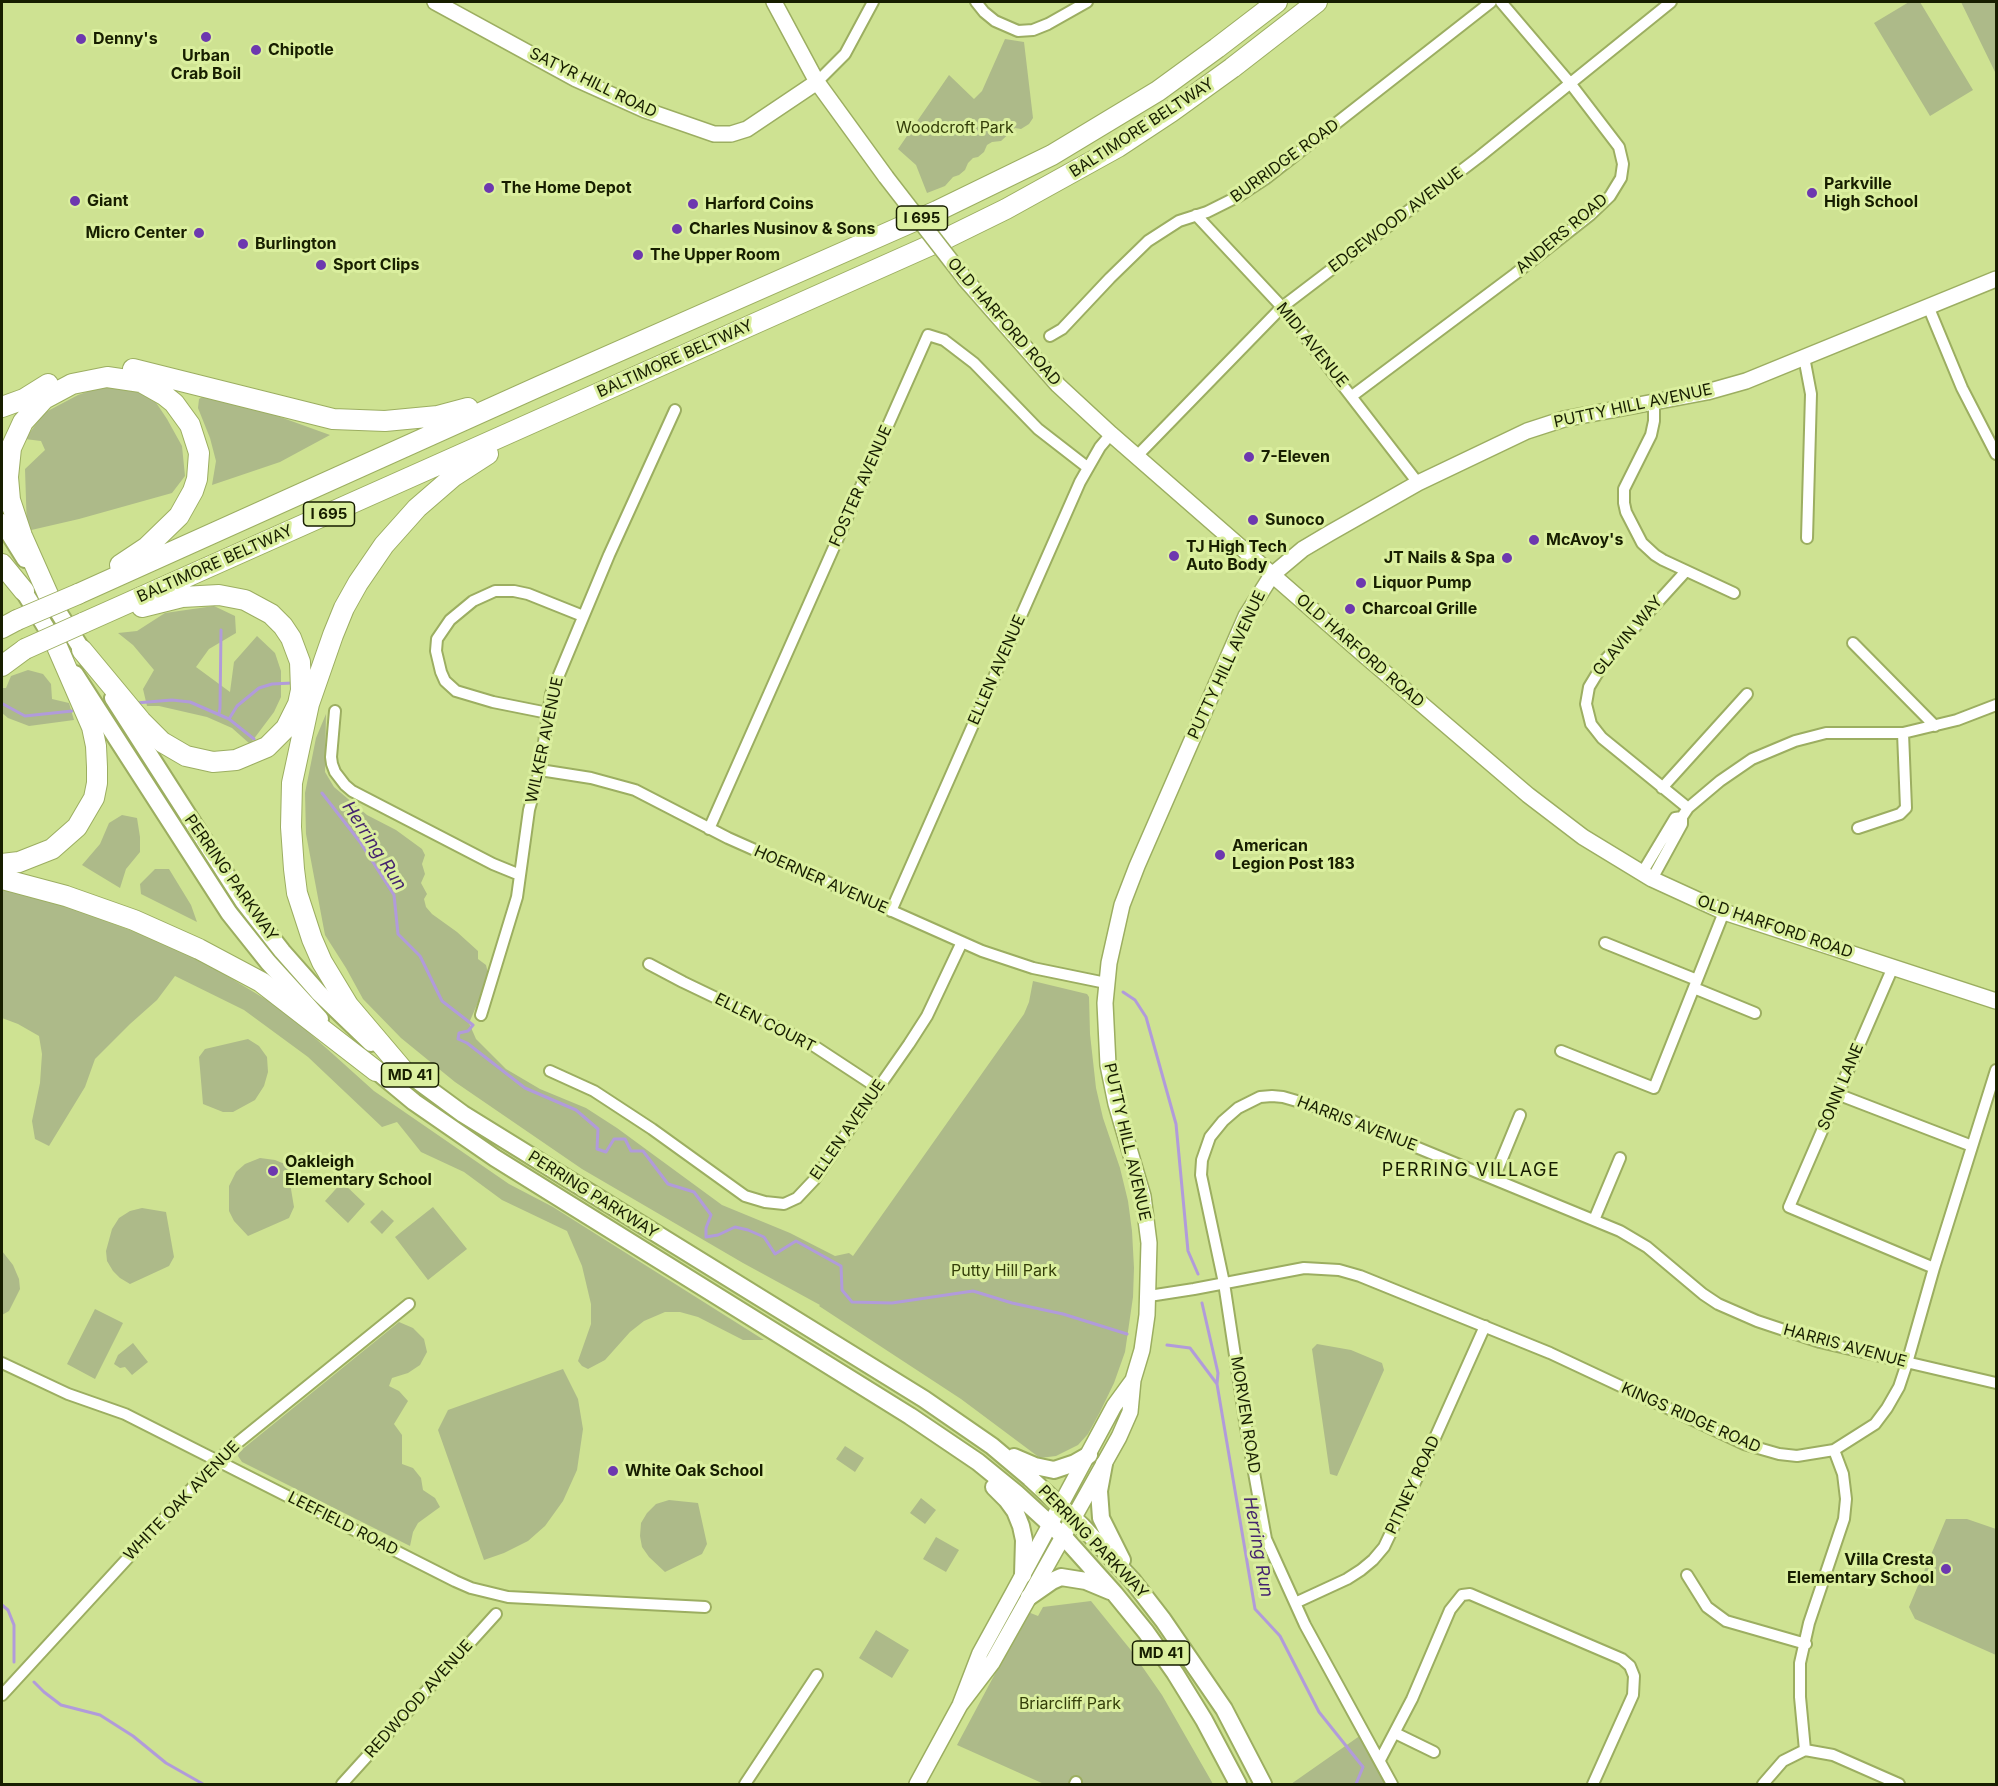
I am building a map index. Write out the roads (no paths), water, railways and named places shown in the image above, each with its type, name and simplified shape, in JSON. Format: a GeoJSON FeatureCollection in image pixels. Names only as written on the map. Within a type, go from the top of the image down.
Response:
{"type":"FeatureCollection","features":[{"type":"Feature","properties":{"kind":"highway","name":"BALTIMORE BELTWAY"},"geometry":{"type":"LineString","coordinates":[[7,624],[937,211],[1052,155],[1158,91],[1276,2]]}},
{"type":"Feature","properties":{"kind":"highway","name":"BALTIMORE BELTWAY"},"geometry":{"type":"LineString","coordinates":[[2,660],[949,237],[1052,185],[1118,147],[1232,68],[1317,2]]}},
{"type":"Feature","properties":{"kind":"highway"},"geometry":{"type":"LineString","coordinates":[[2,407],[24,399],[55,379],[72,372],[108,366],[134,369],[307,414],[357,421],[385,422],[438,416],[540,387]]}},
{"type":"Feature","properties":{"kind":"highway"},"geometry":{"type":"LineString","coordinates":[[50,599],[22,536],[10,500],[9,462],[16,434],[27,416],[44,399],[72,384],[106,377],[141,382],[169,399],[190,425],[199,453],[197,479],[187,504],[170,526],[147,547],[78,594]]}},
{"type":"Feature","properties":{"kind":"highway"},"geometry":{"type":"LineString","coordinates":[[404,1071],[348,1005],[335,985],[322,962],[303,914],[297,893],[291,827],[292,783],[302,732],[320,670],[340,617],[370,564],[384,545],[417,508],[454,476],[473,462],[564,409]]}},
{"type":"Feature","properties":{"kind":"highway"},"geometry":{"type":"LineString","coordinates":[[2,564],[24,591]]}},
{"type":"Feature","properties":{"kind":"highway"},"geometry":{"type":"LineString","coordinates":[[82,650],[141,721],[162,742],[186,756],[213,762],[227,762],[247,757],[267,747],[286,728],[293,716],[301,690],[301,675],[296,650],[283,626],[259,606],[234,597],[200,595],[182,597],[90,620]]}},
{"type":"Feature","properties":{"kind":"highway"},"geometry":{"type":"LineString","coordinates":[[2,864],[19,862],[52,849],[77,827],[94,798],[97,767],[92,727],[55,642]]}},
{"type":"Feature","properties":{"kind":"highway"},"geometry":{"type":"LineString","coordinates":[[2,666],[25,649]]}},
{"type":"Feature","properties":{"kind":"highway"},"geometry":{"type":"LineString","coordinates":[[2,879],[66,896],[134,920],[199,949],[261,982],[376,1071]]}},
{"type":"Feature","properties":{"kind":"main road","name":"PERRING PARKWAY"},"geometry":{"type":"LineString","coordinates":[[2,522],[243,902],[319,993],[373,1045],[404,1071],[464,1114],[924,1399],[992,1446],[1061,1505],[1132,1580],[1193,1661],[1224,1709],[1263,1785]]}},
{"type":"Feature","properties":{"kind":"main road","name":"PERRING PARKWAY"},"geometry":{"type":"LineString","coordinates":[[2,556],[229,913],[305,1004],[376,1071],[414,1102],[495,1158],[941,1436],[978,1462],[1051,1524],[1115,1593],[1175,1673],[1204,1720],[1238,1785]]}},
{"type":"Feature","properties":{"kind":"main road"},"geometry":{"type":"LineString","coordinates":[[941,1436],[1007,1500],[1015,1511],[1024,1540],[1023,1575]]}},
{"type":"Feature","properties":{"kind":"main road"},"geometry":{"type":"LineString","coordinates":[[992,1446],[1046,1469],[1065,1468],[1089,1455]]}},
{"type":"Feature","properties":{"kind":"main road"},"geometry":{"type":"LineString","coordinates":[[1104,1464],[1099,1491],[1101,1518],[1132,1580]]}},
{"type":"Feature","properties":{"kind":"main road"},"geometry":{"type":"LineString","coordinates":[[1029,1597],[1062,1577],[1086,1581],[1115,1593]]}},
{"type":"Feature","properties":{"kind":"street","name":"SATYR HILL ROAD"},"geometry":{"type":"LineString","coordinates":[[435,2],[601,91],[645,110],[714,134],[731,134],[747,129],[817,82]]}},
{"type":"Feature","properties":{"kind":"street","name":"OLD HARFORD ROAD"},"geometry":{"type":"LineString","coordinates":[[774,2],[817,82],[886,177],[965,279],[1043,370],[1136,457],[1547,810],[1583,837],[1647,876],[1724,912],[1996,1001]]}},
{"type":"Feature","properties":{"kind":"street"},"geometry":{"type":"LineString","coordinates":[[817,82],[845,54],[873,2]]}},
{"type":"Feature","properties":{"kind":"street"},"geometry":{"type":"LineString","coordinates":[[976,2],[995,21],[1018,31],[1033,30],[1048,24],[1087,2]]}},
{"type":"Feature","properties":{"kind":"street","name":"BURRIDGE ROAD"},"geometry":{"type":"LineString","coordinates":[[1050,336],[1062,329],[1148,242],[1179,221],[1224,204],[1265,179],[1491,2]]}},
{"type":"Feature","properties":{"kind":"street","name":"ANDERS ROAD"},"geometry":{"type":"LineString","coordinates":[[1352,396],[1584,220],[1610,196],[1618,185],[1623,164],[1618,147],[1570,83],[1501,2]]}},
{"type":"Feature","properties":{"kind":"street","name":"EDGEWOOD AVENUE"},"geometry":{"type":"LineString","coordinates":[[1136,457],[1282,307],[1479,157],[1671,2]]}},
{"type":"Feature","properties":{"kind":"street","name":"MIDI AVENUE"},"geometry":{"type":"LineString","coordinates":[[1196,215],[1282,307],[1418,483]]}},
{"type":"Feature","properties":{"kind":"street","name":"PUTTY HILL AVENUE"},"geometry":{"type":"LineString","coordinates":[[960,1705],[992,1663],[1104,1464],[1130,1412],[1133,1380],[1145,1332],[1149,1296],[1149,1243],[1143,1196],[1116,1104],[1108,1065],[1105,1024],[1106,983],[1117,922],[1127,889],[1239,632],[1253,602],[1272,575],[1319,539],[1418,483],[1507,440],[1548,424],[1592,413],[1727,387],[1763,375],[1996,279]]}},
{"type":"Feature","properties":{"kind":"street"},"geometry":{"type":"LineString","coordinates":[[1928,306],[1962,388],[1996,454]]}},
{"type":"Feature","properties":{"kind":"street","name":"FOSTER AVENUE"},"geometry":{"type":"LineString","coordinates":[[709,829],[928,334],[944,340],[975,363],[1038,429],[1087,467]]}},
{"type":"Feature","properties":{"kind":"street"},"geometry":{"type":"LineString","coordinates":[[1804,357],[1811,394],[1807,538]]}},
{"type":"Feature","properties":{"kind":"street"},"geometry":{"type":"LineString","coordinates":[[1654,402],[1652,431],[1624,489],[1624,503],[1642,543],[1663,560],[1734,593]]}},
{"type":"Feature","properties":{"kind":"street","name":"WILKER AVENUE"},"geometry":{"type":"LineString","coordinates":[[481,1015],[517,897],[529,810],[540,770],[551,694],[609,555],[675,410]]}},
{"type":"Feature","properties":{"kind":"street","name":"ELLEN AVENUE"},"geometry":{"type":"LineString","coordinates":[[891,911],[1087,467],[1111,434]]}},
{"type":"Feature","properties":{"kind":"street","name":"GLAVIN WAY"},"geometry":{"type":"LineString","coordinates":[[1685,812],[1662,788],[1595,730],[1588,717],[1586,704],[1588,687],[1606,659],[1686,571]]}},
{"type":"Feature","properties":{"kind":"street"},"geometry":{"type":"LineString","coordinates":[[548,713],[493,702],[456,691],[445,681],[441,672],[436,651],[437,639],[450,620],[473,600],[495,591],[528,594],[583,616]]}},
{"type":"Feature","properties":{"kind":"street"},"geometry":{"type":"LineString","coordinates":[[1853,644],[1935,726]]}},
{"type":"Feature","properties":{"kind":"street"},"geometry":{"type":"LineString","coordinates":[[1662,788],[1747,694]]}},
{"type":"Feature","properties":{"kind":"street"},"geometry":{"type":"LineString","coordinates":[[1647,876],[1683,824],[1685,812],[1720,781],[1752,759],[1795,741],[1834,733],[1903,733],[1976,714],[1996,705]]}},
{"type":"Feature","properties":{"kind":"street"},"geometry":{"type":"LineString","coordinates":[[335,711],[332,764],[345,785],[352,791],[493,864],[520,875]]}},
{"type":"Feature","properties":{"kind":"street"},"geometry":{"type":"LineString","coordinates":[[1858,828],[1900,814],[1905,808],[1903,733]]}},
{"type":"Feature","properties":{"kind":"street","name":"HOERNER AVENUE"},"geometry":{"type":"LineString","coordinates":[[540,770],[591,778],[628,788],[709,829],[962,942],[1033,968],[1106,983]]}},
{"type":"Feature","properties":{"kind":"street"},"geometry":{"type":"LineString","coordinates":[[1561,1051],[1653,1088],[1724,912]]}},
{"type":"Feature","properties":{"kind":"street","name":"ELLEN AVENUE"},"geometry":{"type":"LineString","coordinates":[[550,1071],[594,1091],[652,1129],[745,1196],[774,1204],[784,1204],[803,1192],[927,1016],[962,942]]}},
{"type":"Feature","properties":{"kind":"street"},"geometry":{"type":"LineString","coordinates":[[1605,943],[1755,1013]]}},
{"type":"Feature","properties":{"kind":"street","name":"ELLEN COURT"},"geometry":{"type":"LineString","coordinates":[[649,964],[808,1042],[878,1088]]}},
{"type":"Feature","properties":{"kind":"street","name":"SONN LANE"},"geometry":{"type":"LineString","coordinates":[[1893,967],[1789,1207],[1934,1268]]}},
{"type":"Feature","properties":{"kind":"street","name":"KINGS RIDGE ROAD"},"geometry":{"type":"LineString","coordinates":[[1149,1296],[1304,1268],[1339,1270],[1360,1276],[1550,1353],[1744,1444],[1779,1454],[1797,1456],[1833,1450],[1864,1432],[1880,1418],[1899,1387],[1996,1070]]}},
{"type":"Feature","properties":{"kind":"street"},"geometry":{"type":"LineString","coordinates":[[1838,1094],[1972,1146]]}},
{"type":"Feature","properties":{"kind":"street","name":"HARRIS AVENUE"},"geometry":{"type":"LineString","coordinates":[[1216,1128],[1230,1114],[1260,1097],[1282,1097],[1321,1108],[1620,1231],[1647,1247],[1718,1304],[1758,1321],[1820,1342],[1996,1383]]}},
{"type":"Feature","properties":{"kind":"street"},"geometry":{"type":"LineString","coordinates":[[1494,1178],[1520,1115]]}},
{"type":"Feature","properties":{"kind":"street","name":"MORVEN ROAD"},"geometry":{"type":"LineString","coordinates":[[1216,1128],[1206,1148],[1200,1168],[1224,1283],[1266,1539],[1305,1625],[1392,1785]]}},
{"type":"Feature","properties":{"kind":"street"},"geometry":{"type":"LineString","coordinates":[[1594,1220],[1620,1158]]}},
{"type":"Feature","properties":{"kind":"street","name":"WHITE OAK AVENUE"},"geometry":{"type":"LineString","coordinates":[[2,1695],[217,1461],[409,1304]]}},
{"type":"Feature","properties":{"kind":"street","name":"PITNEY ROAD"},"geometry":{"type":"LineString","coordinates":[[1295,1603],[1347,1579],[1373,1560],[1384,1547],[1485,1326]]}},
{"type":"Feature","properties":{"kind":"street","name":"LEEFIELD ROAD"},"geometry":{"type":"LineString","coordinates":[[4,1368],[125,1414],[471,1588],[508,1597],[705,1607]]}},
{"type":"Feature","properties":{"kind":"street","name":"PUTTY HILL AVENUE"},"geometry":{"type":"LineString","coordinates":[[916,1785],[960,1705],[980,1653],[1114,1406],[1133,1380]]}},
{"type":"Feature","properties":{"kind":"street"},"geometry":{"type":"LineString","coordinates":[[1805,1750],[1800,1697],[1800,1663],[1809,1623],[1844,1519],[1843,1474],[1833,1450]]}},
{"type":"Feature","properties":{"kind":"street"},"geometry":{"type":"LineString","coordinates":[[1687,1575],[1707,1607],[1726,1621],[1806,1644]]}},
{"type":"Feature","properties":{"kind":"street"},"geometry":{"type":"LineString","coordinates":[[1380,1760],[1412,1699],[1450,1610],[1462,1595],[1476,1595],[1622,1659],[1630,1666],[1635,1676],[1633,1695],[1593,1785]]}},
{"type":"Feature","properties":{"kind":"street","name":"REDWOOD AVENUE"},"geometry":{"type":"LineString","coordinates":[[342,1785],[496,1614]]}},
{"type":"Feature","properties":{"kind":"street"},"geometry":{"type":"LineString","coordinates":[[745,1785],[817,1675]]}},
{"type":"Feature","properties":{"kind":"street"},"geometry":{"type":"LineString","coordinates":[[1395,1733],[1434,1752]]}},
{"type":"Feature","properties":{"kind":"street"},"geometry":{"type":"LineString","coordinates":[[1763,1785],[1783,1761],[1805,1750],[1833,1755],[1899,1785]]}},
{"type":"Feature","properties":{"kind":"waterway"},"geometry":{"type":"LineString","coordinates":[[219,714],[221,630]]}},
{"type":"Feature","properties":{"kind":"waterway"},"geometry":{"type":"LineString","coordinates":[[229,719],[237,706],[259,688],[272,684],[292,683]]}},
{"type":"Feature","properties":{"kind":"waterway","name":"Herring Run"},"geometry":{"type":"LineString","coordinates":[[136,703],[172,700],[190,702],[229,719],[254,739]]}},
{"type":"Feature","properties":{"kind":"waterway","name":"Herring Run"},"geometry":{"type":"LineString","coordinates":[[3,704],[25,716],[72,711]]}},
{"type":"Feature","properties":{"kind":"waterway","name":"Herring Run"},"geometry":{"type":"LineString","coordinates":[[322,793],[360,842],[394,895],[398,934],[420,956],[442,1001],[473,1025],[468,1031],[459,1033],[458,1039],[467,1043],[525,1088],[576,1110],[598,1129],[597,1149],[606,1152],[614,1139],[625,1139],[631,1151],[643,1151],[668,1184],[694,1192],[711,1215],[706,1228],[706,1237],[718,1235],[735,1227],[748,1230],[764,1237],[775,1254],[796,1241],[841,1266],[842,1290],[852,1302],[892,1303],[973,1291],[1012,1303],[1063,1314],[1127,1334]]}},
{"type":"Feature","properties":{"kind":"waterway"},"geometry":{"type":"LineString","coordinates":[[1123,992],[1135,1000],[1146,1017],[1176,1124],[1188,1251],[1198,1274]]}},
{"type":"Feature","properties":{"kind":"waterway"},"geometry":{"type":"LineString","coordinates":[[1202,1303],[1218,1373],[1217,1384]]}},
{"type":"Feature","properties":{"kind":"waterway","name":"Herring Run"},"geometry":{"type":"LineString","coordinates":[[1167,1345],[1190,1348],[1217,1384],[1255,1609],[1280,1636],[1319,1712],[1363,1767],[1356,1784]]}},
{"type":"Feature","properties":{"kind":"waterway"},"geometry":{"type":"LineString","coordinates":[[2,1605],[8,1610],[14,1625],[14,1662]]}},
{"type":"Feature","properties":{"kind":"waterway"},"geometry":{"type":"LineString","coordinates":[[34,1682],[61,1705],[100,1715],[133,1736],[166,1763],[203,1784]]}},
{"type":"Feature","properties":{"kind":"place","name":"Urban Crab Boil"},"geometry":{"type":"Point","coordinates":[206,37]}},
{"type":"Feature","properties":{"kind":"place","name":"Denny's"},"geometry":{"type":"Point","coordinates":[81,39]}},
{"type":"Feature","properties":{"kind":"place","name":"Chipotle"},"geometry":{"type":"Point","coordinates":[256,50]}},
{"type":"Feature","properties":{"kind":"place","name":"The Home Depot"},"geometry":{"type":"Point","coordinates":[489,188]}},
{"type":"Feature","properties":{"kind":"place","name":"Parkville High School"},"geometry":{"type":"Point","coordinates":[1812,193]}},
{"type":"Feature","properties":{"kind":"place","name":"Giant"},"geometry":{"type":"Point","coordinates":[75,201]}},
{"type":"Feature","properties":{"kind":"place","name":"Harford Coins"},"geometry":{"type":"Point","coordinates":[693,204]}},
{"type":"Feature","properties":{"kind":"place","name":"Charles Nusinov & Sons"},"geometry":{"type":"Point","coordinates":[677,229]}},
{"type":"Feature","properties":{"kind":"place","name":"Micro Center"},"geometry":{"type":"Point","coordinates":[199,233]}},
{"type":"Feature","properties":{"kind":"place","name":"Burlington"},"geometry":{"type":"Point","coordinates":[243,244]}},
{"type":"Feature","properties":{"kind":"place","name":"The Upper Room"},"geometry":{"type":"Point","coordinates":[638,255]}},
{"type":"Feature","properties":{"kind":"place","name":"Sport Clips"},"geometry":{"type":"Point","coordinates":[321,265]}},
{"type":"Feature","properties":{"kind":"place","name":"7-Eleven"},"geometry":{"type":"Point","coordinates":[1249,457]}},
{"type":"Feature","properties":{"kind":"place","name":"Sunoco"},"geometry":{"type":"Point","coordinates":[1253,520]}},
{"type":"Feature","properties":{"kind":"place","name":"McAvoy's"},"geometry":{"type":"Point","coordinates":[1534,540]}},
{"type":"Feature","properties":{"kind":"place","name":"TJ High Tech Auto Body"},"geometry":{"type":"Point","coordinates":[1174,556]}},
{"type":"Feature","properties":{"kind":"place","name":"JT Nails & Spa"},"geometry":{"type":"Point","coordinates":[1507,558]}},
{"type":"Feature","properties":{"kind":"place","name":"Liquor Pump"},"geometry":{"type":"Point","coordinates":[1361,583]}},
{"type":"Feature","properties":{"kind":"place","name":"Charcoal Grille"},"geometry":{"type":"Point","coordinates":[1350,609]}},
{"type":"Feature","properties":{"kind":"place","name":"American Legion Post 183"},"geometry":{"type":"Point","coordinates":[1220,855]}},
{"type":"Feature","properties":{"kind":"place","name":"Oakleigh Elementary School"},"geometry":{"type":"Point","coordinates":[273,1171]}},
{"type":"Feature","properties":{"kind":"place","name":"White Oak School"},"geometry":{"type":"Point","coordinates":[613,1471]}},
{"type":"Feature","properties":{"kind":"place","name":"Villa Cresta Elementary School"},"geometry":{"type":"Point","coordinates":[1946,1569]}},
{"type":"Feature","properties":{"kind":"district","name":"PERRING VILLAGE"},"geometry":{"type":"Point","coordinates":[1471,1171]}},
{"type":"Feature","properties":{"kind":"park label","name":"Woodcroft Park"},"geometry":{"type":"Point","coordinates":[955,128]}},
{"type":"Feature","properties":{"kind":"park label","name":"Putty Hill Park"},"geometry":{"type":"Point","coordinates":[1004,1271]}},
{"type":"Feature","properties":{"kind":"park label","name":"Briarcliff Park"},"geometry":{"type":"Point","coordinates":[1070,1704]}}]}
